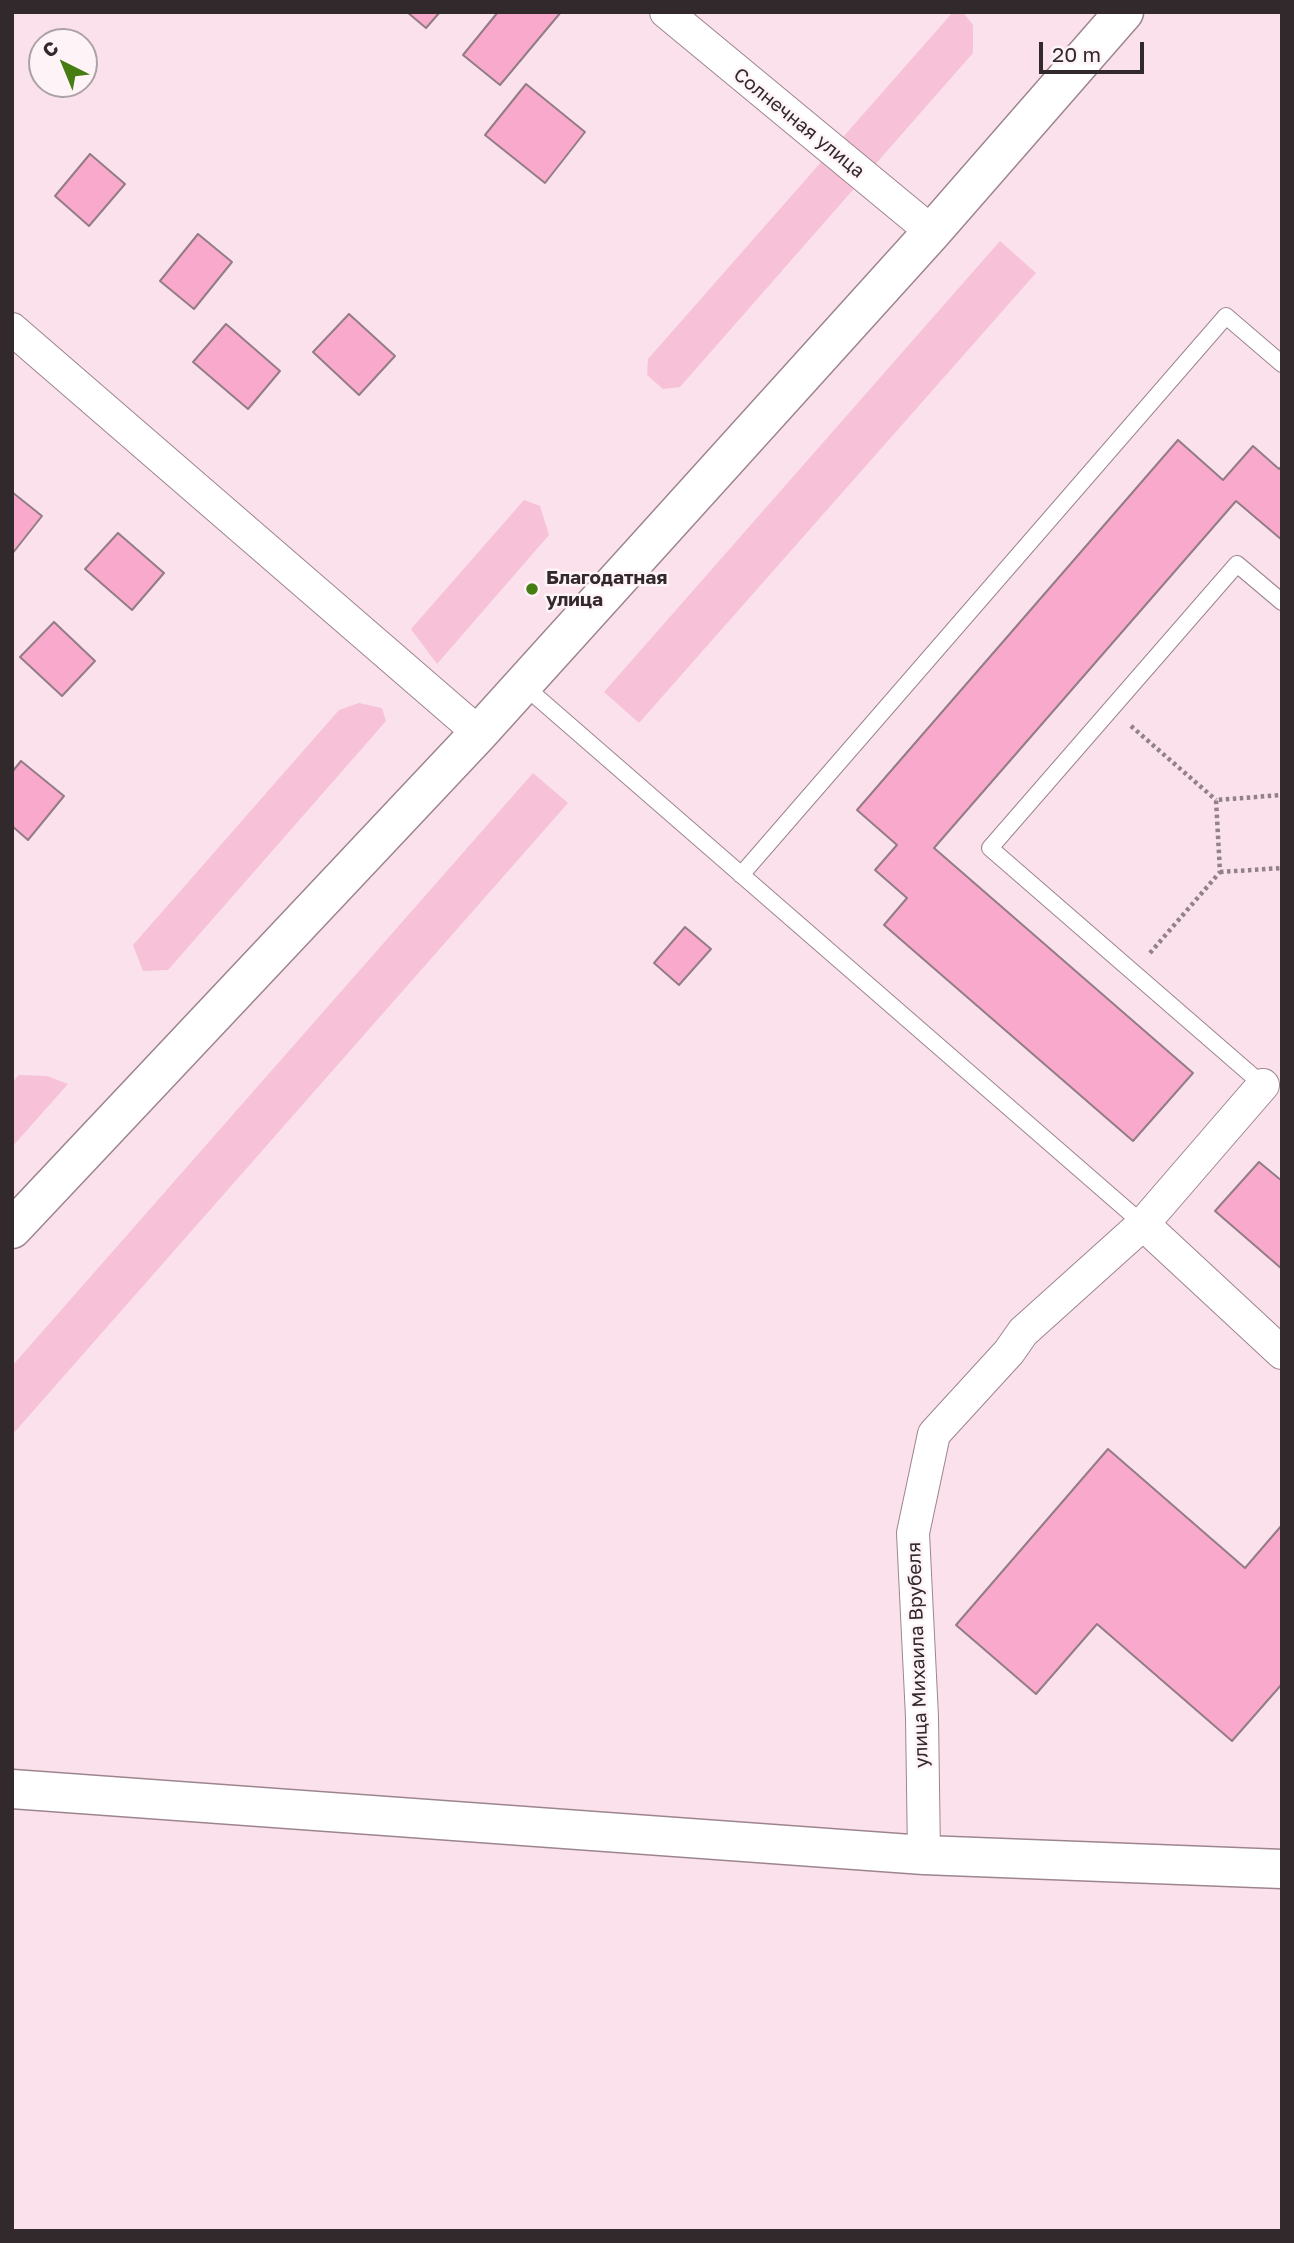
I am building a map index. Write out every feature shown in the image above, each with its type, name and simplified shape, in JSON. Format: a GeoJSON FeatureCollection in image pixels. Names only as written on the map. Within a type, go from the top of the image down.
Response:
{"type":"FeatureCollection","features":[{"type":"Feature","properties":{"kind":"street","name":"Солнечная улица"},"geometry":{"type":"LineString","coordinates":[[666,12],[932,232]]}},
{"type":"Feature","properties":{"kind":"street"},"geometry":{"type":"LineString","coordinates":[[15,1220],[479,733],[932,232],[1124,12]]}},
{"type":"Feature","properties":{"kind":"street"},"geometry":{"type":"LineString","coordinates":[[12,329],[479,733]]}},
{"type":"Feature","properties":{"kind":"street","name":"улица Михаила Врубеля"},"geometry":{"type":"LineString","coordinates":[[924,1855],[922,1717],[913,1533],[934,1434],[1009,1352],[1023,1332],[1143,1224],[1263,1085]]}},
{"type":"Feature","properties":{"kind":"street"},"geometry":{"type":"LineString","coordinates":[[1143,1224],[1282,1353]]}},
{"type":"Feature","properties":{"kind":"street"},"geometry":{"type":"LineString","coordinates":[[12,1790],[924,1855],[1282,1869]]}},
{"type":"Feature","properties":{"kind":"lane"},"geometry":{"type":"LineString","coordinates":[[741,875],[1226,316],[1282,364]]}},
{"type":"Feature","properties":{"kind":"lane"},"geometry":{"type":"LineString","coordinates":[[1263,1085],[990,848],[1237,564],[1282,603]]}},
{"type":"Feature","properties":{"kind":"lane"},"geometry":{"type":"LineString","coordinates":[[522,684],[1143,1224]]}},
{"type":"Feature","properties":{"kind":"path"},"geometry":{"type":"LineString","coordinates":[[1111,709],[1216,800],[1282,795]]}},
{"type":"Feature","properties":{"kind":"path"},"geometry":{"type":"LineString","coordinates":[[1133,972],[1220,872],[1216,800]]}},
{"type":"Feature","properties":{"kind":"path"},"geometry":{"type":"LineString","coordinates":[[1220,872],[1282,868]]}},
{"type":"Feature","properties":{"kind":"shaded area"},"geometry":{"type":"Polygon","coordinates":[[[953,12],[963,12],[973,25],[973,53],[680,387],[663,389],[647,375],[648,359],[953,12]]]}},
{"type":"Feature","properties":{"kind":"shaded area"},"geometry":{"type":"Polygon","coordinates":[[[1000,241],[1036,273],[639,723],[604,692],[1000,241]]]}},
{"type":"Feature","properties":{"kind":"shaded area"},"geometry":{"type":"Polygon","coordinates":[[[524,500],[540,506],[549,535],[437,664],[411,629],[524,500]]]}},
{"type":"Feature","properties":{"kind":"shaded area"},"geometry":{"type":"Polygon","coordinates":[[[359,703],[382,708],[386,721],[168,970],[143,971],[133,945],[339,710],[359,703]]]}},
{"type":"Feature","properties":{"kind":"shaded area"},"geometry":{"type":"Polygon","coordinates":[[[533,773],[568,803],[12,1435],[12,1366],[533,773]]]}},
{"type":"Feature","properties":{"kind":"shaded area"},"geometry":{"type":"Polygon","coordinates":[[[19,1075],[47,1076],[68,1084],[12,1147],[12,1083],[19,1075]]]}},
{"type":"Feature","properties":{"kind":"building"},"geometry":{"type":"Polygon","coordinates":[[[407,12],[440,12],[426,28],[407,12]]]}},
{"type":"Feature","properties":{"kind":"building"},"geometry":{"type":"Polygon","coordinates":[[[498,12],[561,12],[500,85],[463,55],[498,12]]]}},
{"type":"Feature","properties":{"kind":"building"},"geometry":{"type":"Polygon","coordinates":[[[526,84],[585,132],[545,183],[485,135],[526,84]]]}},
{"type":"Feature","properties":{"kind":"building"},"geometry":{"type":"Polygon","coordinates":[[[90,154],[125,184],[89,226],[55,196],[90,154]]]}},
{"type":"Feature","properties":{"kind":"building"},"geometry":{"type":"Polygon","coordinates":[[[198,234],[232,262],[194,309],[160,281],[198,234]]]}},
{"type":"Feature","properties":{"kind":"building"},"geometry":{"type":"Polygon","coordinates":[[[349,314],[395,356],[359,395],[313,352],[349,314]]]}},
{"type":"Feature","properties":{"kind":"building"},"geometry":{"type":"Polygon","coordinates":[[[226,324],[280,371],[248,409],[193,362],[226,324]]]}},
{"type":"Feature","properties":{"kind":"building"},"geometry":{"type":"Polygon","coordinates":[[[1178,440],[1223,480],[1253,446],[1279,469],[1282,466],[1282,540],[1236,501],[934,848],[1193,1073],[1133,1141],[884,925],[907,898],[875,870],[897,845],[857,810],[1178,440]]]}},
{"type":"Feature","properties":{"kind":"building"},"geometry":{"type":"Polygon","coordinates":[[[12,492],[42,516],[12,554],[12,492]]]}},
{"type":"Feature","properties":{"kind":"building"},"geometry":{"type":"Polygon","coordinates":[[[118,533],[164,573],[132,610],[85,569],[118,533]]]}},
{"type":"Feature","properties":{"kind":"building"},"geometry":{"type":"Polygon","coordinates":[[[54,622],[95,661],[62,696],[20,657],[54,622]]]}},
{"type":"Feature","properties":{"kind":"building"},"geometry":{"type":"Polygon","coordinates":[[[21,761],[64,796],[28,840],[12,826],[12,772],[21,761]]]}},
{"type":"Feature","properties":{"kind":"building"},"geometry":{"type":"Polygon","coordinates":[[[685,927],[711,949],[679,985],[654,963],[685,927]]]}},
{"type":"Feature","properties":{"kind":"building"},"geometry":{"type":"Polygon","coordinates":[[[1259,1162],[1282,1181],[1282,1269],[1215,1211],[1259,1162]]]}},
{"type":"Feature","properties":{"kind":"building"},"geometry":{"type":"Polygon","coordinates":[[[1108,1449],[1245,1568],[1282,1525],[1282,1684],[1232,1741],[1097,1624],[1036,1694],[956,1625],[1108,1449]]]}},
{"type":"Feature","properties":{"kind":"place","name":"Благодатная улица"},"geometry":{"type":"Point","coordinates":[532,589]}}]}
